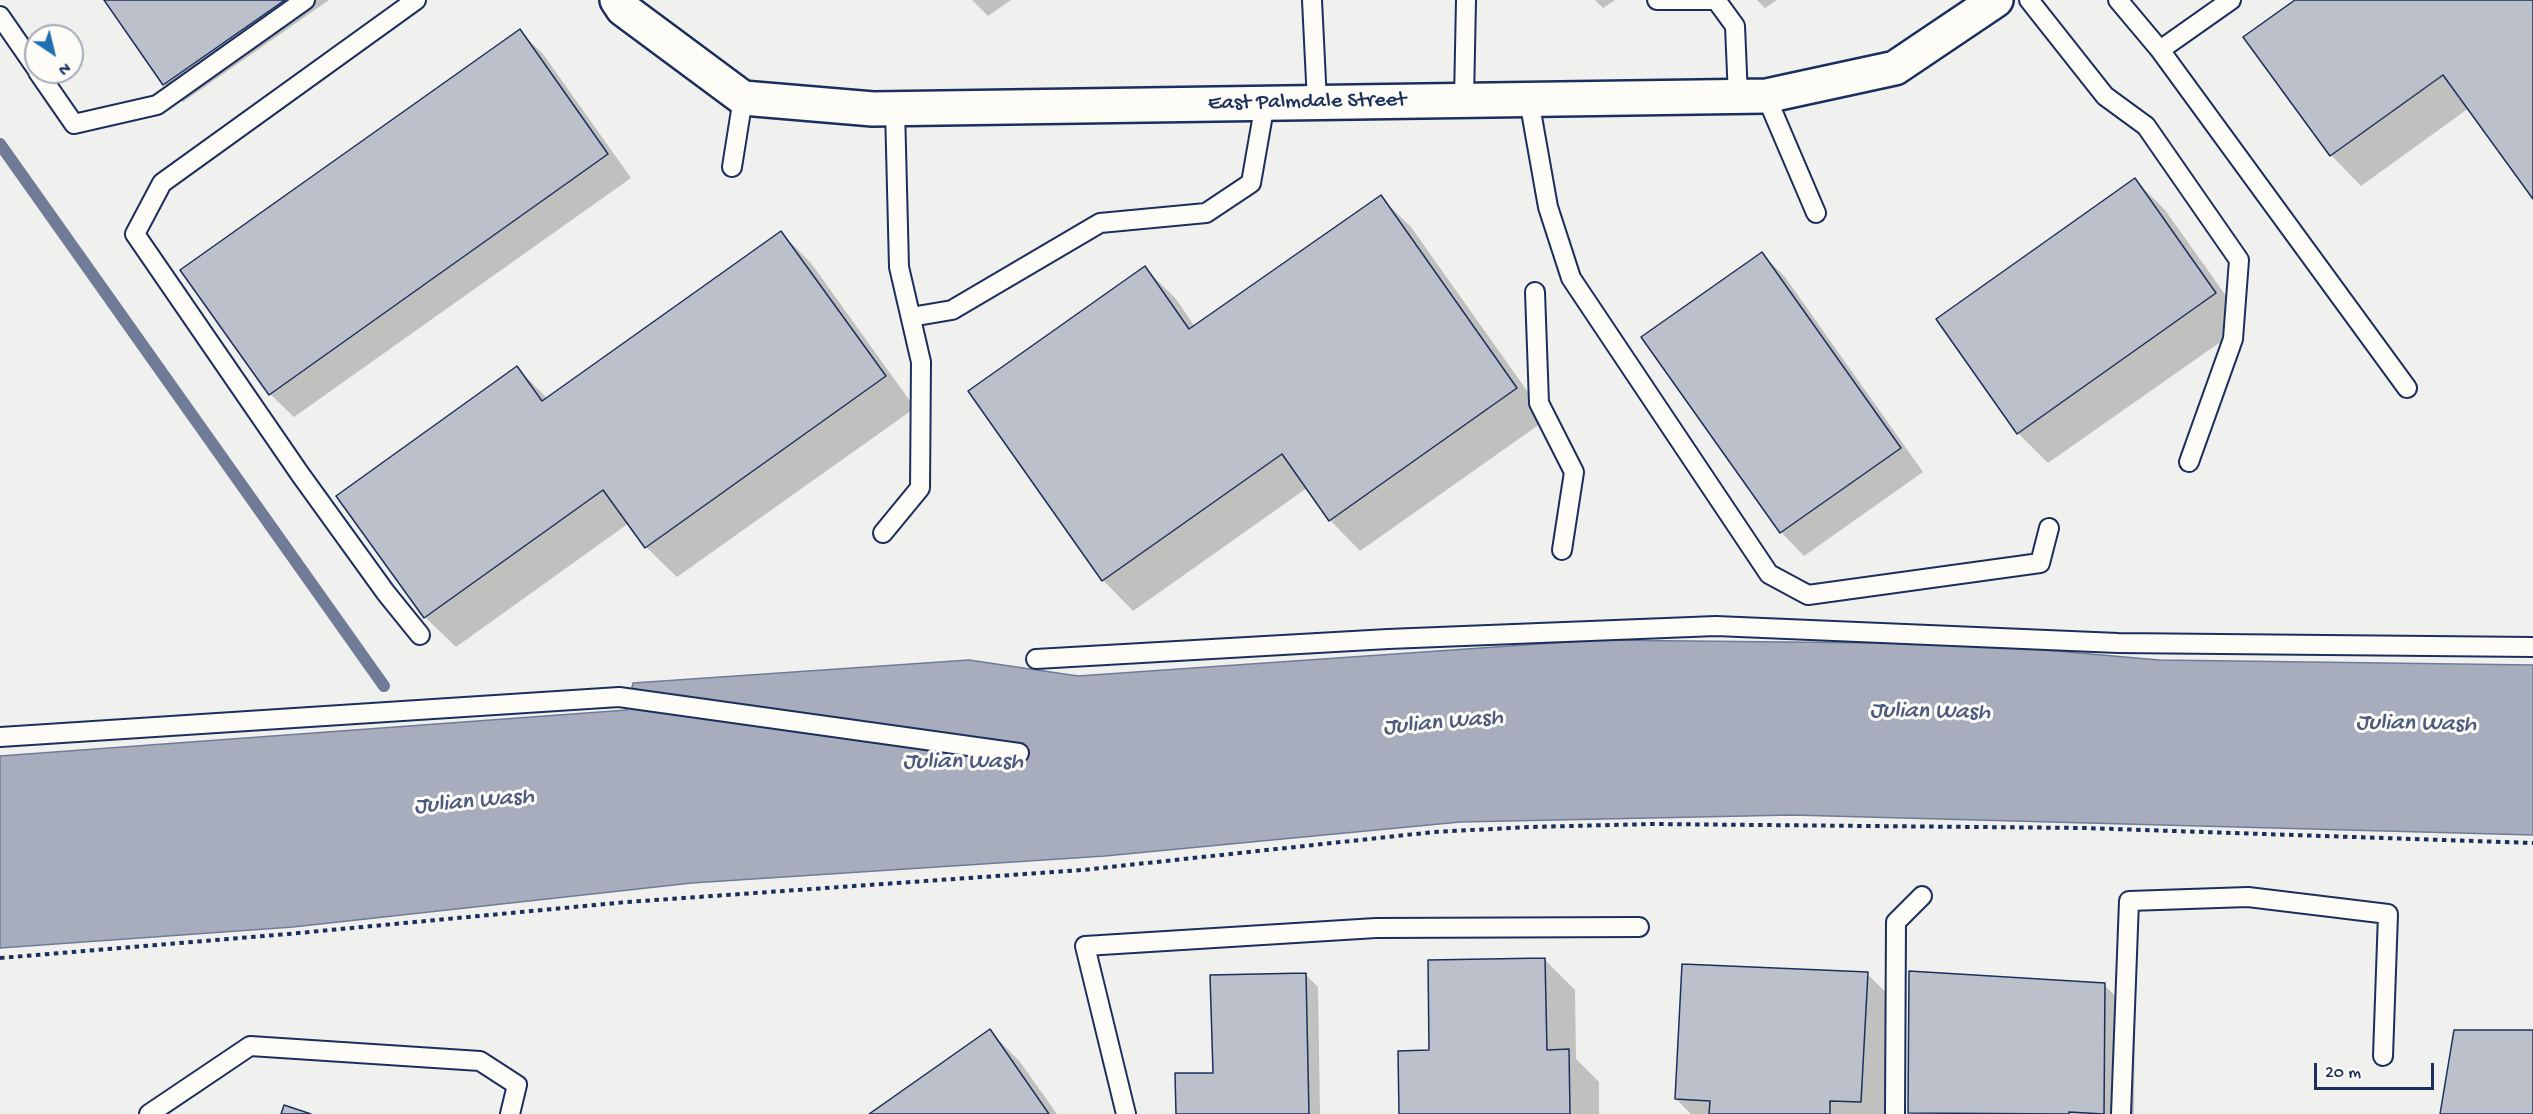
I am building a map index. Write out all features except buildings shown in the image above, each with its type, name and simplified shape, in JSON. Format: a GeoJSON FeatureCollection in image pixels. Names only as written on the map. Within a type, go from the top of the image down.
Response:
{"type":"FeatureCollection","features":[{"type":"Feature","properties":{"kind":"street","name":"East Palmdale Street"},"geometry":{"type":"LineString","coordinates":[[743,98],[895,109],[1752,97],[1895,68],[1996,0]]}},
{"type":"Feature","properties":{"kind":"street"},"geometry":{"type":"LineString","coordinates":[[620,4],[743,98]]}},
{"type":"Feature","properties":{"kind":"lane"},"geometry":{"type":"LineString","coordinates":[[47,84],[74,124],[157,105],[305,0]]}},
{"type":"Feature","properties":{"kind":"lane"},"geometry":{"type":"LineString","coordinates":[[416,0],[162,183],[135,234],[300,474],[420,635]]}},
{"type":"Feature","properties":{"kind":"lane"},"geometry":{"type":"LineString","coordinates":[[1312,0],[1317,102]]}},
{"type":"Feature","properties":{"kind":"lane"},"geometry":{"type":"LineString","coordinates":[[1464,100],[1466,0]]}},
{"type":"Feature","properties":{"kind":"lane"},"geometry":{"type":"LineString","coordinates":[[1657,0],[1716,0],[1735,26],[1752,97],[1816,213]]}},
{"type":"Feature","properties":{"kind":"lane"},"geometry":{"type":"LineString","coordinates":[[2029,0],[2105,96],[2146,126],[2239,260],[2233,339],[2188,462]]}},
{"type":"Feature","properties":{"kind":"lane"},"geometry":{"type":"LineString","coordinates":[[2118,0],[2160,50],[2407,388]]}},
{"type":"Feature","properties":{"kind":"lane"},"geometry":{"type":"LineString","coordinates":[[2160,50],[2231,0]]}},
{"type":"Feature","properties":{"kind":"lane"},"geometry":{"type":"LineString","coordinates":[[0,16],[24,51]]}},
{"type":"Feature","properties":{"kind":"lane"},"geometry":{"type":"LineString","coordinates":[[732,167],[743,98]]}},
{"type":"Feature","properties":{"kind":"lane"},"geometry":{"type":"LineString","coordinates":[[1529,100],[1548,207],[1571,278],[1769,574],[1808,595],[2040,563],[2049,528]]}},
{"type":"Feature","properties":{"kind":"lane"},"geometry":{"type":"LineString","coordinates":[[911,317],[952,310],[1100,223],[1206,213],[1251,183],[1265,103]]}},
{"type":"Feature","properties":{"kind":"lane"},"geometry":{"type":"LineString","coordinates":[[883,533],[920,488],[921,362],[899,267],[895,109]]}},
{"type":"Feature","properties":{"kind":"lane"},"geometry":{"type":"LineString","coordinates":[[1535,292],[1539,403],[1574,472],[1562,550]]}},
{"type":"Feature","properties":{"kind":"lane"},"geometry":{"type":"LineString","coordinates":[[1036,659],[1388,639],[1716,626],[2118,643],[2533,647]]}},
{"type":"Feature","properties":{"kind":"lane"},"geometry":{"type":"LineString","coordinates":[[0,737],[620,697],[1018,753]]}},
{"type":"Feature","properties":{"kind":"lane"},"geometry":{"type":"LineString","coordinates":[[1895,1114],[1896,922],[1922,896]]}},
{"type":"Feature","properties":{"kind":"lane"},"geometry":{"type":"LineString","coordinates":[[2121,1114],[2129,901],[2248,897],[2388,914],[2383,1056]]}},
{"type":"Feature","properties":{"kind":"lane"},"geometry":{"type":"LineString","coordinates":[[1126,1114],[1085,946],[1376,928],[1638,927]]}},
{"type":"Feature","properties":{"kind":"lane"},"geometry":{"type":"LineString","coordinates":[[149,1114],[250,1046],[480,1060],[517,1085],[510,1114]]}},
{"type":"Feature","properties":{"kind":"path"},"geometry":{"type":"LineString","coordinates":[[0,958],[627,902],[1082,870],[1434,832],[1530,827],[1652,824],[2084,828],[2533,843]]}},
{"type":"Feature","properties":{"kind":"water","name":"Julian Wash"},"geometry":{"type":"Polygon","coordinates":[[[1596,640],[1976,644],[2159,660],[2533,665],[2533,835],[1792,815],[1460,822],[1105,856],[692,883],[293,927],[0,948],[0,756],[627,710],[633,683],[969,660],[1078,676],[1596,640]]]}},
{"type":"Feature","properties":{"kind":"waterway"},"geometry":{"type":"LineString","coordinates":[[0,144],[384,686]]}}]}
